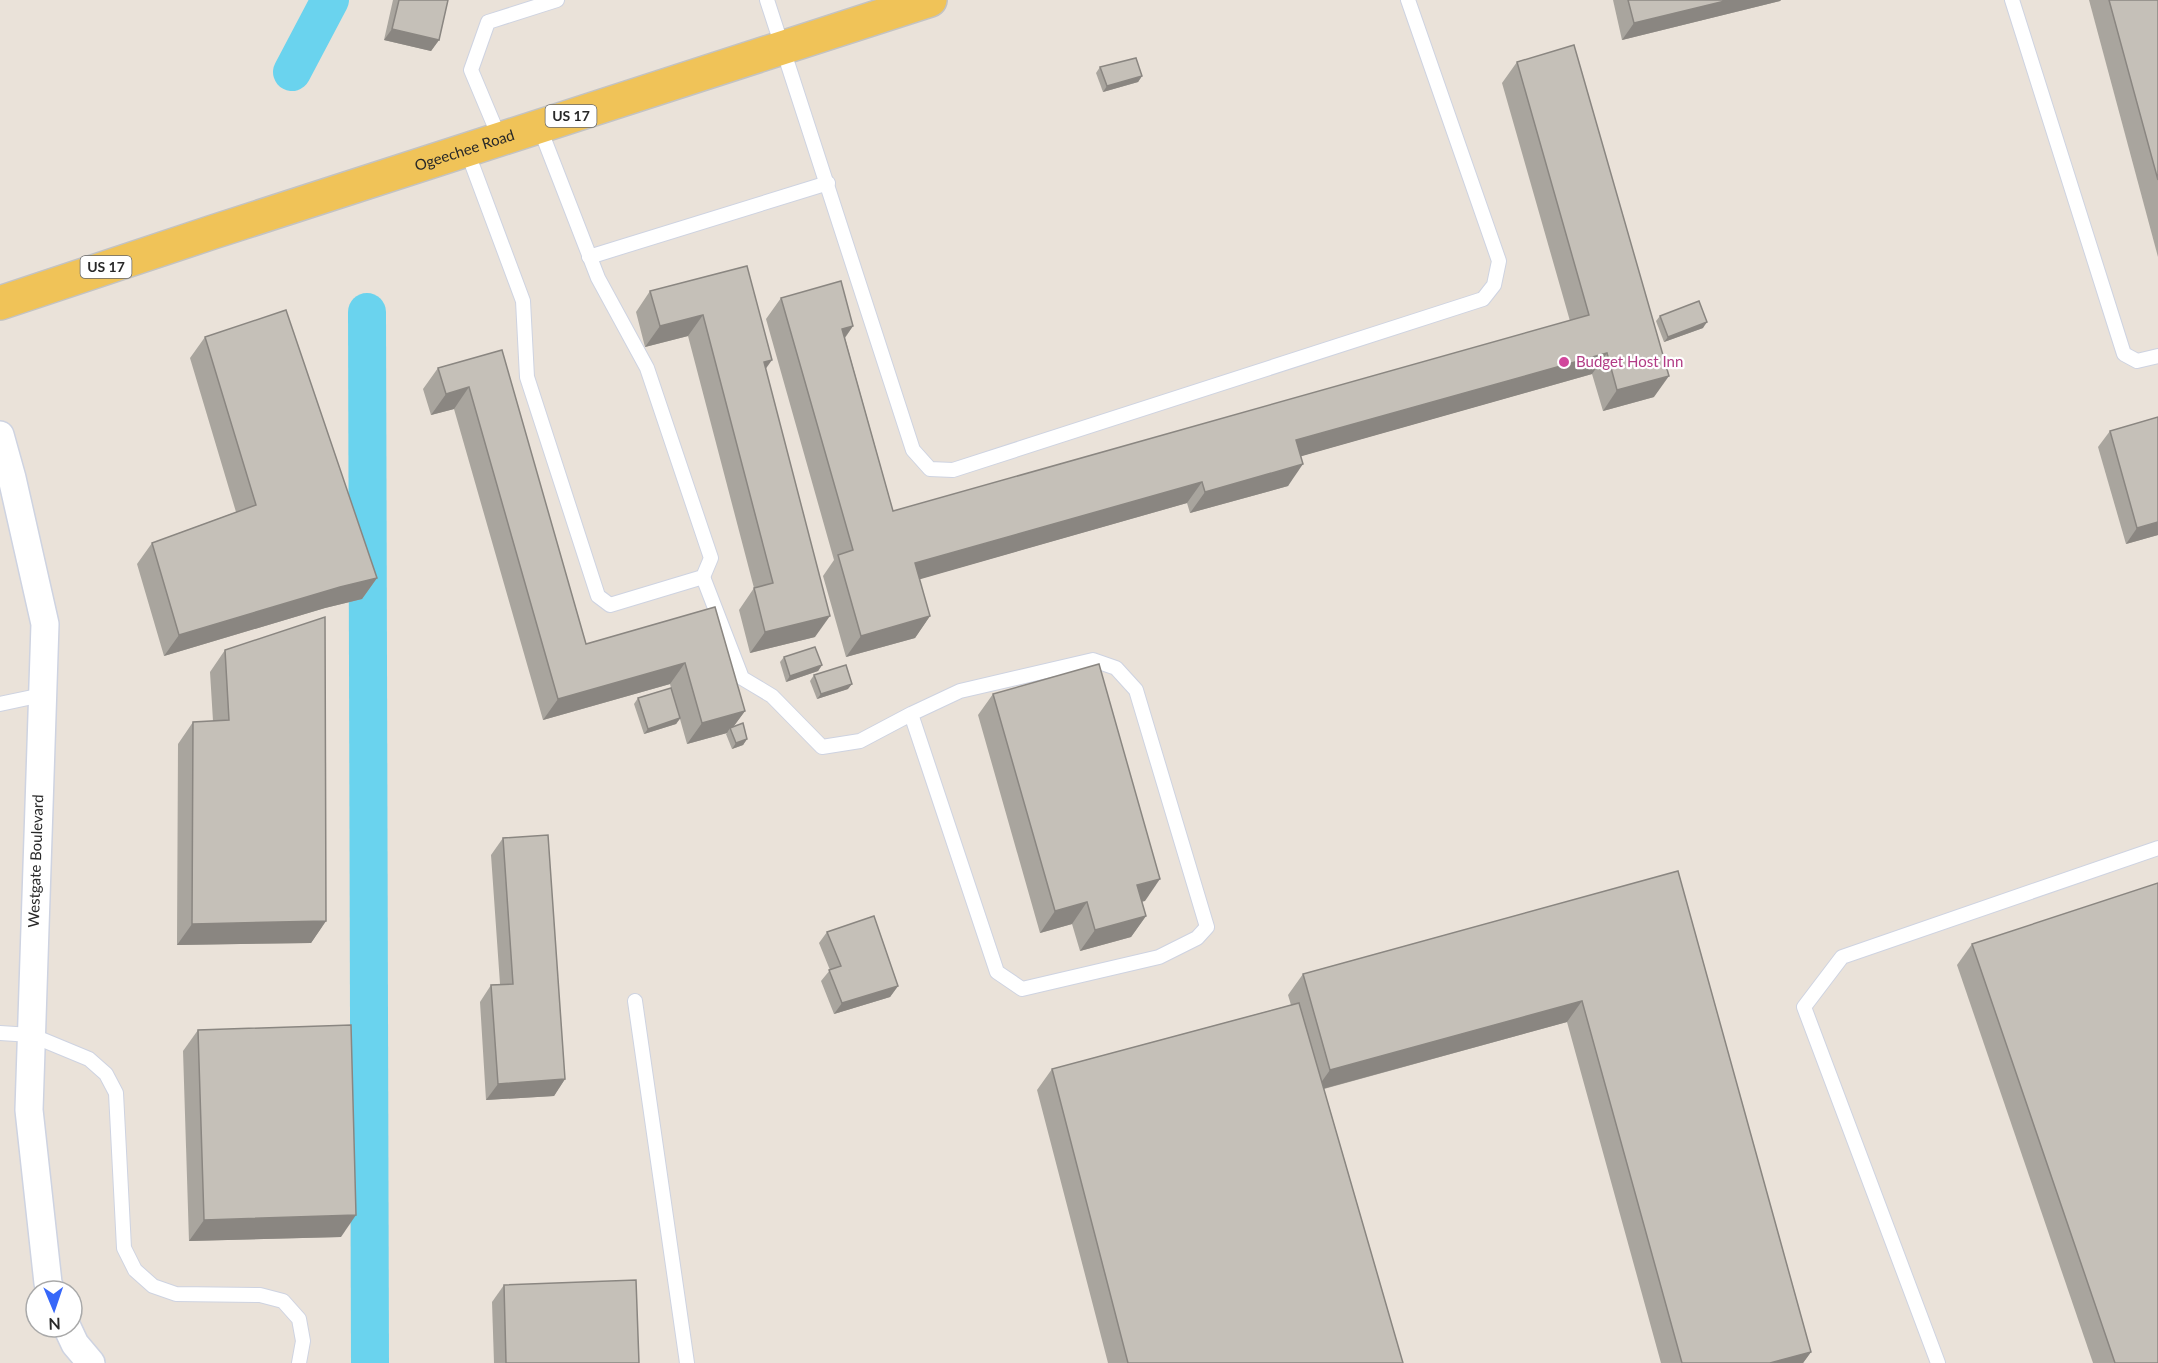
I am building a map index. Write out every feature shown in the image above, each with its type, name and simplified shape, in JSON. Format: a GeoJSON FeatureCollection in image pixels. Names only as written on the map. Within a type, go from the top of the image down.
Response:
{"type":"FeatureCollection","features":[{"type":"Feature","properties":{"kind":"main road","name":"Ogeechee Road"},"geometry":{"type":"LineString","coordinates":[[0,303],[783,46],[930,0]]}},
{"type":"Feature","properties":{"kind":"street","name":"Westgate Boulevard"},"geometry":{"type":"LineString","coordinates":[[2,452],[45,624],[29,1110],[48,1279]]}},
{"type":"Feature","properties":{"kind":"street"},"geometry":{"type":"LineString","coordinates":[[73,1339],[92,1363]]}},
{"type":"Feature","properties":{"kind":"lane"},"geometry":{"type":"LineString","coordinates":[[500,139],[471,70],[488,22],[557,0]]}},
{"type":"Feature","properties":{"kind":"lane"},"geometry":{"type":"LineString","coordinates":[[767,0],[913,450],[930,469],[952,470],[1483,299],[1494,285],[1499,261],[1408,0]]}},
{"type":"Feature","properties":{"kind":"lane"},"geometry":{"type":"LineString","coordinates":[[2012,0],[2124,354],[2138,361],[2158,356]]}},
{"type":"Feature","properties":{"kind":"lane"},"geometry":{"type":"LineString","coordinates":[[539,126],[598,278],[647,368],[711,558],[703,577],[742,678],[772,696],[822,747],[860,741],[911,714],[960,691],[1093,660],[1116,668],[1136,690],[1207,927],[1197,938],[1159,957],[1022,989],[997,972],[911,714]]}},
{"type":"Feature","properties":{"kind":"lane"},"geometry":{"type":"LineString","coordinates":[[467,151],[523,301],[527,377],[598,596],[610,605],[703,577]]}},
{"type":"Feature","properties":{"kind":"lane"},"geometry":{"type":"LineString","coordinates":[[590,257],[828,183]]}},
{"type":"Feature","properties":{"kind":"lane"},"geometry":{"type":"LineString","coordinates":[[0,704],[42,695]]}},
{"type":"Feature","properties":{"kind":"lane"},"geometry":{"type":"LineString","coordinates":[[1938,1363],[1804,1007],[1842,957],[2158,849]]}},
{"type":"Feature","properties":{"kind":"lane"},"geometry":{"type":"LineString","coordinates":[[636,1001],[687,1363]]}},
{"type":"Feature","properties":{"kind":"lane"},"geometry":{"type":"LineString","coordinates":[[0,1033],[31,1035],[89,1059],[106,1074],[116,1093],[124,1248],[135,1270],[153,1286],[176,1294],[260,1295],[283,1300],[299,1319],[303,1341],[299,1363]]}},
{"type":"Feature","properties":{"kind":"building"},"geometry":{"type":"Polygon","coordinates":[[[399,0],[448,0],[439,40],[392,29],[399,0]]]}},
{"type":"Feature","properties":{"kind":"building"},"geometry":{"type":"Polygon","coordinates":[[[1628,0],[1729,0],[1634,23],[1628,0]]]}},
{"type":"Feature","properties":{"kind":"building"},"geometry":{"type":"Polygon","coordinates":[[[2109,0],[2158,0],[2158,180],[2109,0]]]}},
{"type":"Feature","properties":{"kind":"building","name":"Budget Host Inn"},"geometry":{"type":"Polygon","coordinates":[[[1574,45],[1669,376],[1617,390],[1607,353],[1296,440],[1303,464],[1205,492],[1202,482],[915,563],[930,616],[861,636],[838,555],[853,550],[781,298],[841,281],[853,326],[842,329],[893,511],[1589,315],[1517,62],[1574,45]]]}},
{"type":"Feature","properties":{"kind":"building"},"geometry":{"type":"Polygon","coordinates":[[[1136,58],[1142,76],[1107,86],[1100,67],[1136,58]]]}},
{"type":"Feature","properties":{"kind":"building"},"geometry":{"type":"Polygon","coordinates":[[[747,266],[772,360],[764,362],[830,616],[765,632],[754,588],[773,583],[703,315],[660,326],[650,291],[747,266]]]}},
{"type":"Feature","properties":{"kind":"building"},"geometry":{"type":"Polygon","coordinates":[[[1699,301],[1707,322],[1668,337],[1660,316],[1699,301]]]}},
{"type":"Feature","properties":{"kind":"building"},"geometry":{"type":"Polygon","coordinates":[[[286,310],[377,578],[179,635],[152,543],[256,505],[205,337],[286,310]]]}},
{"type":"Feature","properties":{"kind":"building"},"geometry":{"type":"Polygon","coordinates":[[[502,350],[586,644],[715,607],[745,711],[702,723],[685,663],[558,699],[469,387],[446,394],[438,368],[502,350]]]}},
{"type":"Feature","properties":{"kind":"building"},"geometry":{"type":"Polygon","coordinates":[[[2158,417],[2158,522],[2137,528],[2110,431],[2158,417]]]}},
{"type":"Feature","properties":{"kind":"building"},"geometry":{"type":"Polygon","coordinates":[[[325,617],[326,921],[192,924],[193,722],[229,720],[225,650],[325,617]]]}},
{"type":"Feature","properties":{"kind":"building"},"geometry":{"type":"Polygon","coordinates":[[[815,647],[822,665],[790,676],[784,657],[815,647]]]}},
{"type":"Feature","properties":{"kind":"building"},"geometry":{"type":"Polygon","coordinates":[[[1099,664],[1160,879],[1137,885],[1146,916],[1095,930],[1087,902],[1055,911],[993,694],[1099,664]]]}},
{"type":"Feature","properties":{"kind":"building"},"geometry":{"type":"Polygon","coordinates":[[[846,665],[852,684],[821,694],[814,675],[846,665]]]}},
{"type":"Feature","properties":{"kind":"building"},"geometry":{"type":"Polygon","coordinates":[[[671,688],[680,718],[648,729],[638,698],[671,688]]]}},
{"type":"Feature","properties":{"kind":"building"},"geometry":{"type":"Polygon","coordinates":[[[743,723],[747,739],[736,743],[730,728],[743,723]]]}},
{"type":"Feature","properties":{"kind":"building"},"geometry":{"type":"Polygon","coordinates":[[[548,835],[565,1079],[498,1084],[491,985],[513,984],[503,838],[548,835]]]}},
{"type":"Feature","properties":{"kind":"building"},"geometry":{"type":"Polygon","coordinates":[[[1678,871],[1811,1352],[1770,1363],[1682,1363],[1582,1001],[1330,1070],[1303,974],[1678,871]]]}},
{"type":"Feature","properties":{"kind":"building"},"geometry":{"type":"Polygon","coordinates":[[[2158,883],[2158,1363],[2115,1363],[1972,944],[2158,883]]]}},
{"type":"Feature","properties":{"kind":"building"},"geometry":{"type":"Polygon","coordinates":[[[874,916],[898,986],[842,1003],[829,970],[841,966],[827,932],[874,916]]]}},
{"type":"Feature","properties":{"kind":"building"},"geometry":{"type":"Polygon","coordinates":[[[1299,1003],[1403,1363],[1128,1363],[1052,1069],[1299,1003]]]}},
{"type":"Feature","properties":{"kind":"building"},"geometry":{"type":"Polygon","coordinates":[[[351,1025],[356,1215],[204,1220],[198,1030],[351,1025]]]}},
{"type":"Feature","properties":{"kind":"building"},"geometry":{"type":"Polygon","coordinates":[[[636,1280],[639,1363],[506,1363],[504,1285],[636,1280]]]}},
{"type":"Feature","properties":{"kind":"waterway"},"geometry":{"type":"LineString","coordinates":[[292,72],[330,0]]}},
{"type":"Feature","properties":{"kind":"waterway"},"geometry":{"type":"LineString","coordinates":[[367,312],[370,1363]]}},
{"type":"Feature","properties":{"kind":"place","name":"Budget Host Inn"},"geometry":{"type":"Point","coordinates":[1564,362]}}]}
